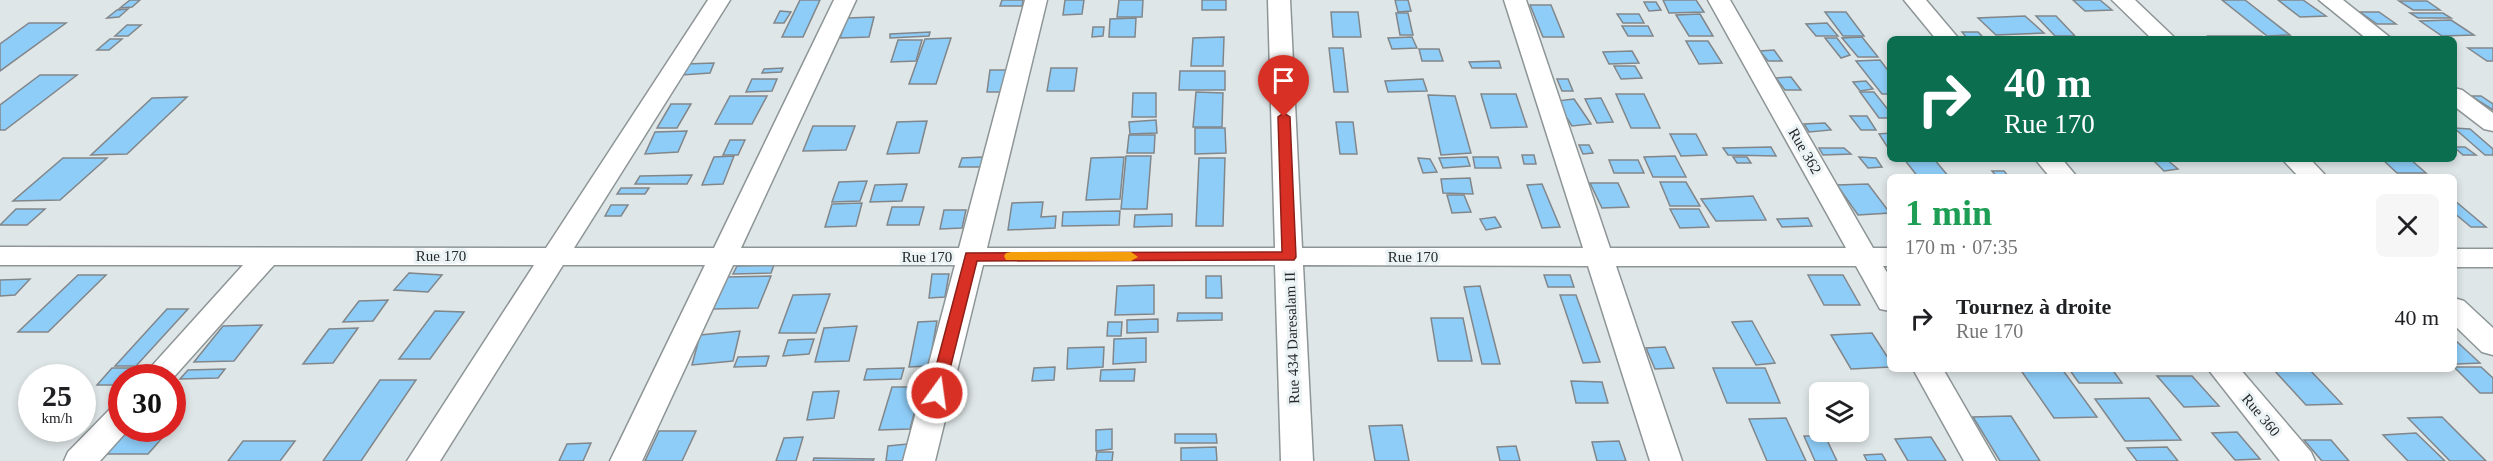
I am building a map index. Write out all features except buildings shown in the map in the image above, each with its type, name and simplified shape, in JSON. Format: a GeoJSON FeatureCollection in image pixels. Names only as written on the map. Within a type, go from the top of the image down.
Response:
{"type":"FeatureCollection","features":[{"type":"Feature","properties":{"kind":"street"},"geometry":{"type":"LineString","coordinates":[[423,461],[719,0]]}},
{"type":"Feature","properties":{"kind":"street"},"geometry":{"type":"LineString","coordinates":[[626,461],[844,0]]}},
{"type":"Feature","properties":{"kind":"street"},"geometry":{"type":"LineString","coordinates":[[919,461],[1036,0]]}},
{"type":"Feature","properties":{"kind":"street","name":"Rue 434 Daresalam II"},"geometry":{"type":"LineString","coordinates":[[1279,0],[1297,461]]}},
{"type":"Feature","properties":{"kind":"street"},"geometry":{"type":"LineString","coordinates":[[1515,0],[1666,461]]}},
{"type":"Feature","properties":{"kind":"street","name":"Rue 362"},"geometry":{"type":"LineString","coordinates":[[1719,0],[1877,257],[1887,292]]}},
{"type":"Feature","properties":{"kind":"street"},"geometry":{"type":"LineString","coordinates":[[1915,0],[1945,36]]}},
{"type":"Feature","properties":{"kind":"street"},"geometry":{"type":"LineString","coordinates":[[2123,0],[2162,36]]}},
{"type":"Feature","properties":{"kind":"street"},"geometry":{"type":"LineString","coordinates":[[2330,0],[2377,36]]}},
{"type":"Feature","properties":{"kind":"street"},"geometry":{"type":"LineString","coordinates":[[2457,97],[2493,124]]}},
{"type":"Feature","properties":{"kind":"street"},"geometry":{"type":"LineString","coordinates":[[2051,162],[2061,174]]}},
{"type":"Feature","properties":{"kind":"street"},"geometry":{"type":"LineString","coordinates":[[2298,162],[2311,174]]}},
{"type":"Feature","properties":{"kind":"street"},"geometry":{"type":"LineString","coordinates":[[169,364],[268,255]]}},
{"type":"Feature","properties":{"kind":"street","name":"Rue 170"},"geometry":{"type":"LineString","coordinates":[[0,256],[1877,257]]}},
{"type":"Feature","properties":{"kind":"street"},"geometry":{"type":"LineString","coordinates":[[2457,258],[2493,258]]}},
{"type":"Feature","properties":{"kind":"street"},"geometry":{"type":"LineString","coordinates":[[2457,311],[2493,345]]}},
{"type":"Feature","properties":{"kind":"street"},"geometry":{"type":"LineString","coordinates":[[1930,372],[1980,461]]}},
{"type":"Feature","properties":{"kind":"street","name":"Rue 360"},"geometry":{"type":"LineString","coordinates":[[2225,372],[2299,461]]}},
{"type":"Feature","properties":{"kind":"street"},"geometry":{"type":"LineString","coordinates":[[80,461],[108,431]]}},
{"type":"Feature","properties":{"kind":"slow traffic"},"geometry":{"type":"LineString","coordinates":[[1011,256],[1131,257]]}},
{"type":"Feature","properties":{"kind":"route"},"geometry":{"type":"LineString","coordinates":[[937,393],[971,256],[1289,257],[1284,117]]}}]}
